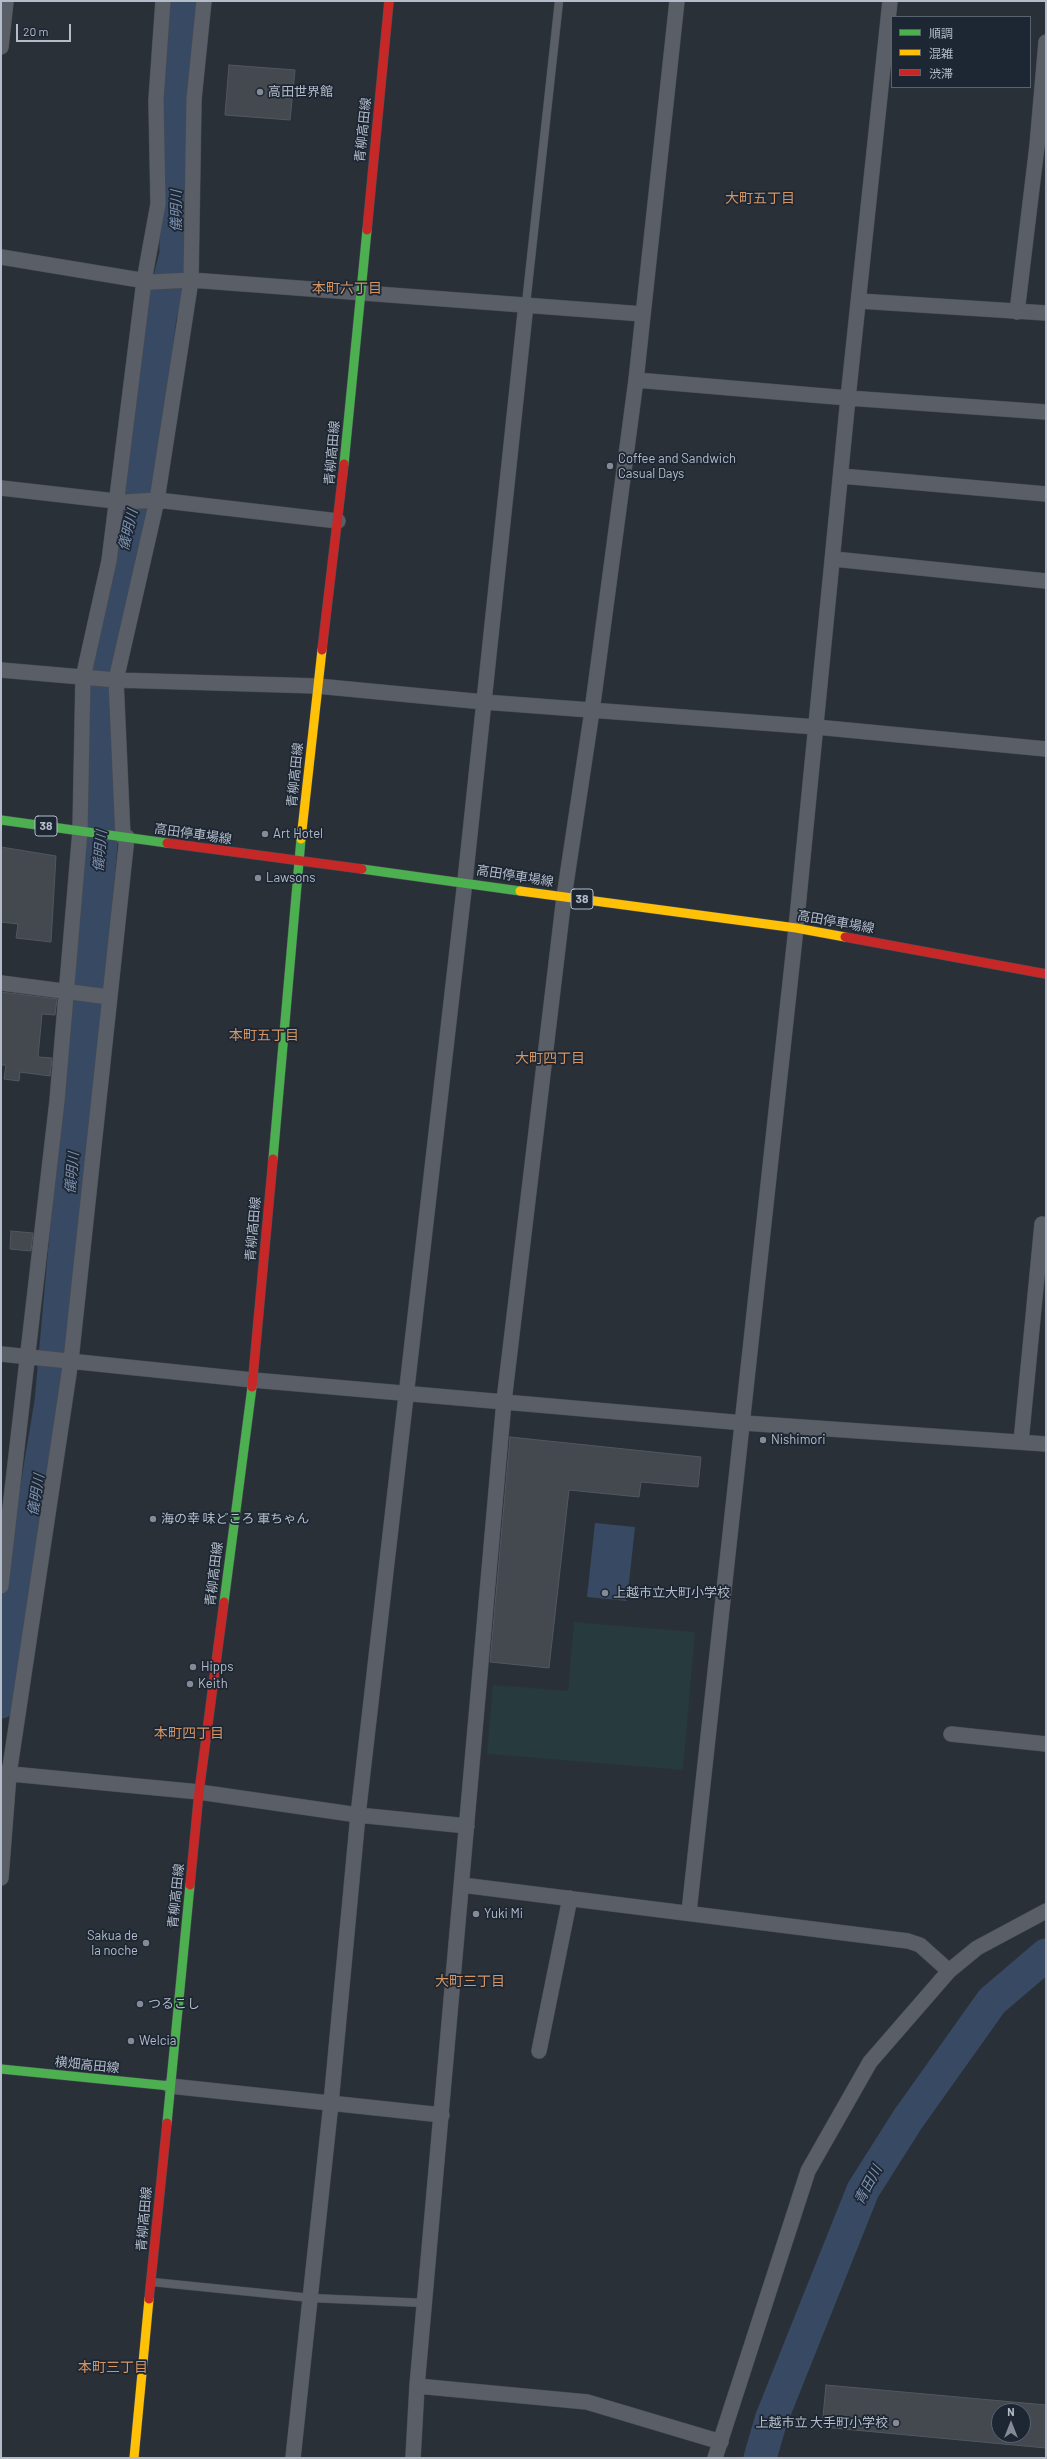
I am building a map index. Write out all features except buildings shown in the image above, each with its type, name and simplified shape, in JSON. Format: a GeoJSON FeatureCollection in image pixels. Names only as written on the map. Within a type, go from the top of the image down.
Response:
{"type":"FeatureCollection","features":[{"type":"Feature","properties":{"kind":"main road","name":"青柳高田線"},"geometry":{"type":"LineString","coordinates":[[134,2458],[199,1792],[253,1380],[299,861],[317,686],[338,521],[389,1]]}},
{"type":"Feature","properties":{"kind":"main road","name":"高田停車場線"},"geometry":{"type":"LineString","coordinates":[[1,820],[299,861],[465,881],[564,897],[796,928],[1046,974]]}},
{"type":"Feature","properties":{"kind":"main road","name":"横畑高田線"},"geometry":{"type":"LineString","coordinates":[[1,2069],[170,2086]]}},
{"type":"Feature","properties":{"kind":"street"},"geometry":{"type":"LineString","coordinates":[[1,47],[6,1]]}},
{"type":"Feature","properties":{"kind":"street"},"geometry":{"type":"LineString","coordinates":[[1,1586],[34,1357],[67,992],[86,832],[83,678],[121,501],[158,204],[156,100],[163,1]]}},
{"type":"Feature","properties":{"kind":"street"},"geometry":{"type":"LineString","coordinates":[[1,1878],[5,1774],[71,1360],[104,996],[122,837],[116,680],[156,500],[187,279],[194,99],[204,1]]}},
{"type":"Feature","properties":{"kind":"street"},"geometry":{"type":"LineString","coordinates":[[413,2458],[417,2386],[504,1401],[564,897],[592,711],[636,380],[677,1]]}},
{"type":"Feature","properties":{"kind":"street"},"geometry":{"type":"LineString","coordinates":[[689,1912],[744,1423],[834,559],[848,398],[890,1]]}},
{"type":"Feature","properties":{"kind":"street"},"geometry":{"type":"LineString","coordinates":[[1017,312],[1037,146],[1046,42]]}},
{"type":"Feature","properties":{"kind":"street"},"geometry":{"type":"LineString","coordinates":[[1,257],[148,282],[187,279],[643,314]]}},
{"type":"Feature","properties":{"kind":"street"},"geometry":{"type":"LineString","coordinates":[[858,301],[1046,313]]}},
{"type":"Feature","properties":{"kind":"street"},"geometry":{"type":"LineString","coordinates":[[293,2458],[331,2103],[358,1814],[465,881],[526,304]]}},
{"type":"Feature","properties":{"kind":"street"},"geometry":{"type":"LineString","coordinates":[[636,380],[848,398],[1046,412]]}},
{"type":"Feature","properties":{"kind":"street"},"geometry":{"type":"LineString","coordinates":[[841,476],[1046,494]]}},
{"type":"Feature","properties":{"kind":"street"},"geometry":{"type":"LineString","coordinates":[[1,488],[121,501],[156,500],[338,521]]}},
{"type":"Feature","properties":{"kind":"street"},"geometry":{"type":"LineString","coordinates":[[834,559],[1046,581]]}},
{"type":"Feature","properties":{"kind":"street"},"geometry":{"type":"LineString","coordinates":[[1,670],[116,680],[317,686],[592,711],[816,727],[1046,749]]}},
{"type":"Feature","properties":{"kind":"street"},"geometry":{"type":"LineString","coordinates":[[1,984],[104,996]]}},
{"type":"Feature","properties":{"kind":"street"},"geometry":{"type":"LineString","coordinates":[[1021,1442],[1042,1224],[1046,1225]]}},
{"type":"Feature","properties":{"kind":"street"},"geometry":{"type":"LineString","coordinates":[[1,1354],[71,1360],[253,1380],[407,1392],[744,1423],[1046,1444]]}},
{"type":"Feature","properties":{"kind":"street"},"geometry":{"type":"LineString","coordinates":[[951,1734],[1046,1744]]}},
{"type":"Feature","properties":{"kind":"street"},"geometry":{"type":"LineString","coordinates":[[5,1774],[199,1792],[358,1814],[467,1826]]}},
{"type":"Feature","properties":{"kind":"street"},"geometry":{"type":"LineString","coordinates":[[462,1885],[908,1940],[920,1945],[949,1971]]}},
{"type":"Feature","properties":{"kind":"street"},"geometry":{"type":"LineString","coordinates":[[539,2051],[570,1898]]}},
{"type":"Feature","properties":{"kind":"street"},"geometry":{"type":"LineString","coordinates":[[715,2458],[808,2171],[870,2062],[949,1971],[977,1948],[1046,1911]]}},
{"type":"Feature","properties":{"kind":"street"},"geometry":{"type":"LineString","coordinates":[[170,2086],[442,2115]]}},
{"type":"Feature","properties":{"kind":"street"},"geometry":{"type":"LineString","coordinates":[[417,2386],[587,2402],[721,2442]]}},
{"type":"Feature","properties":{"kind":"lane"},"geometry":{"type":"LineString","coordinates":[[526,304],[559,1]]}},
{"type":"Feature","properties":{"kind":"lane"},"geometry":{"type":"LineString","coordinates":[[152,2282],[311,2298],[425,2303]]}},
{"type":"Feature","properties":{"kind":"green space"},"geometry":{"type":"Polygon","coordinates":[[[574,1622],[695,1632],[683,1770],[487,1754],[493,1685],[568,1691],[574,1622]]]}},
{"type":"Feature","properties":{"kind":"water"},"geometry":{"type":"Polygon","coordinates":[[[595,1523],[635,1527],[627,1601],[587,1597],[595,1523]]]}},
{"type":"Feature","properties":{"kind":"waterway","name":"儀明川"},"geometry":{"type":"LineString","coordinates":[[1,1702],[51,1402],[103,823],[98,660],[140,475],[160,317],[176,254],[176,68],[180,1]]}},
{"type":"Feature","properties":{"kind":"waterway","name":"青田川"},"geometry":{"type":"LineString","coordinates":[[760,2458],[771,2420],[863,2190],[908,2119],[992,2001],[1046,1955]]}},
{"type":"Feature","properties":{"kind":"traffic: fast"},"geometry":{"type":"LineString","coordinates":[[344,464],[367,230]]}},
{"type":"Feature","properties":{"kind":"traffic: fast"},"geometry":{"type":"LineString","coordinates":[[1,820],[167,843]]}},
{"type":"Feature","properties":{"kind":"traffic: fast"},"geometry":{"type":"LineString","coordinates":[[273,1159],[301,839]]}},
{"type":"Feature","properties":{"kind":"traffic: fast"},"geometry":{"type":"LineString","coordinates":[[362,869],[520,891]]}},
{"type":"Feature","properties":{"kind":"traffic: fast"},"geometry":{"type":"LineString","coordinates":[[224,1602],[252,1387]]}},
{"type":"Feature","properties":{"kind":"traffic: fast"},"geometry":{"type":"LineString","coordinates":[[167,2123],[190,1885]]}},
{"type":"Feature","properties":{"kind":"traffic: fast"},"geometry":{"type":"LineString","coordinates":[[1,2069],[170,2086]]}},
{"type":"Feature","properties":{"kind":"traffic: slow"},"geometry":{"type":"LineString","coordinates":[[301,839],[322,650]]}},
{"type":"Feature","properties":{"kind":"traffic: slow"},"geometry":{"type":"LineString","coordinates":[[520,891],[796,928],[845,937]]}},
{"type":"Feature","properties":{"kind":"traffic: slow"},"geometry":{"type":"LineString","coordinates":[[134,2458],[149,2299]]}},
{"type":"Feature","properties":{"kind":"traffic: jam"},"geometry":{"type":"LineString","coordinates":[[367,230],[389,1]]}},
{"type":"Feature","properties":{"kind":"traffic: jam"},"geometry":{"type":"LineString","coordinates":[[322,650],[344,464]]}},
{"type":"Feature","properties":{"kind":"traffic: jam"},"geometry":{"type":"LineString","coordinates":[[167,843],[362,869]]}},
{"type":"Feature","properties":{"kind":"traffic: jam"},"geometry":{"type":"LineString","coordinates":[[845,937],[1046,974]]}},
{"type":"Feature","properties":{"kind":"traffic: jam"},"geometry":{"type":"LineString","coordinates":[[252,1387],[273,1159]]}},
{"type":"Feature","properties":{"kind":"traffic: jam"},"geometry":{"type":"LineString","coordinates":[[190,1885],[199,1792],[224,1602]]}},
{"type":"Feature","properties":{"kind":"traffic: jam"},"geometry":{"type":"LineString","coordinates":[[149,2299],[167,2123]]}},
{"type":"Feature","properties":{"kind":"place","name":"高田世界館"},"geometry":{"type":"Point","coordinates":[260,92]}},
{"type":"Feature","properties":{"kind":"place","name":"Coffee and Sandwich Casual Days"},"geometry":{"type":"Point","coordinates":[610,466]}},
{"type":"Feature","properties":{"kind":"place","name":"Art Hotel"},"geometry":{"type":"Point","coordinates":[265,834]}},
{"type":"Feature","properties":{"kind":"place","name":"Lawsons"},"geometry":{"type":"Point","coordinates":[258,878]}},
{"type":"Feature","properties":{"kind":"place","name":"Nishimori"},"geometry":{"type":"Point","coordinates":[763,1440]}},
{"type":"Feature","properties":{"kind":"place","name":"海の幸 味どころ 軍ちゃん"},"geometry":{"type":"Point","coordinates":[153,1519]}},
{"type":"Feature","properties":{"kind":"place","name":"上越市立大町小学校"},"geometry":{"type":"Point","coordinates":[605,1593]}},
{"type":"Feature","properties":{"kind":"place","name":"Hipps"},"geometry":{"type":"Point","coordinates":[193,1667]}},
{"type":"Feature","properties":{"kind":"place","name":"Keith"},"geometry":{"type":"Point","coordinates":[190,1684]}},
{"type":"Feature","properties":{"kind":"place","name":"Yuki Mi"},"geometry":{"type":"Point","coordinates":[476,1914]}},
{"type":"Feature","properties":{"kind":"place","name":"Sakua de la noche"},"geometry":{"type":"Point","coordinates":[146,1943]}},
{"type":"Feature","properties":{"kind":"place","name":"つるこし"},"geometry":{"type":"Point","coordinates":[140,2004]}},
{"type":"Feature","properties":{"kind":"place","name":"Welcia"},"geometry":{"type":"Point","coordinates":[131,2041]}},
{"type":"Feature","properties":{"kind":"place","name":"上越市立 大手町小学校"},"geometry":{"type":"Point","coordinates":[896,2423]}},
{"type":"Feature","properties":{"kind":"district","name":"大町五丁目"},"geometry":{"type":"Point","coordinates":[760,198]}},
{"type":"Feature","properties":{"kind":"district","name":"本町六丁目"},"geometry":{"type":"Point","coordinates":[347,288]}},
{"type":"Feature","properties":{"kind":"district","name":"本町五丁目"},"geometry":{"type":"Point","coordinates":[264,1035]}},
{"type":"Feature","properties":{"kind":"district","name":"大町四丁目"},"geometry":{"type":"Point","coordinates":[550,1058]}},
{"type":"Feature","properties":{"kind":"district","name":"本町四丁目"},"geometry":{"type":"Point","coordinates":[189,1733]}},
{"type":"Feature","properties":{"kind":"district","name":"大町三丁目"},"geometry":{"type":"Point","coordinates":[470,1981]}},
{"type":"Feature","properties":{"kind":"district","name":"本町三丁目"},"geometry":{"type":"Point","coordinates":[113,2367]}}]}
